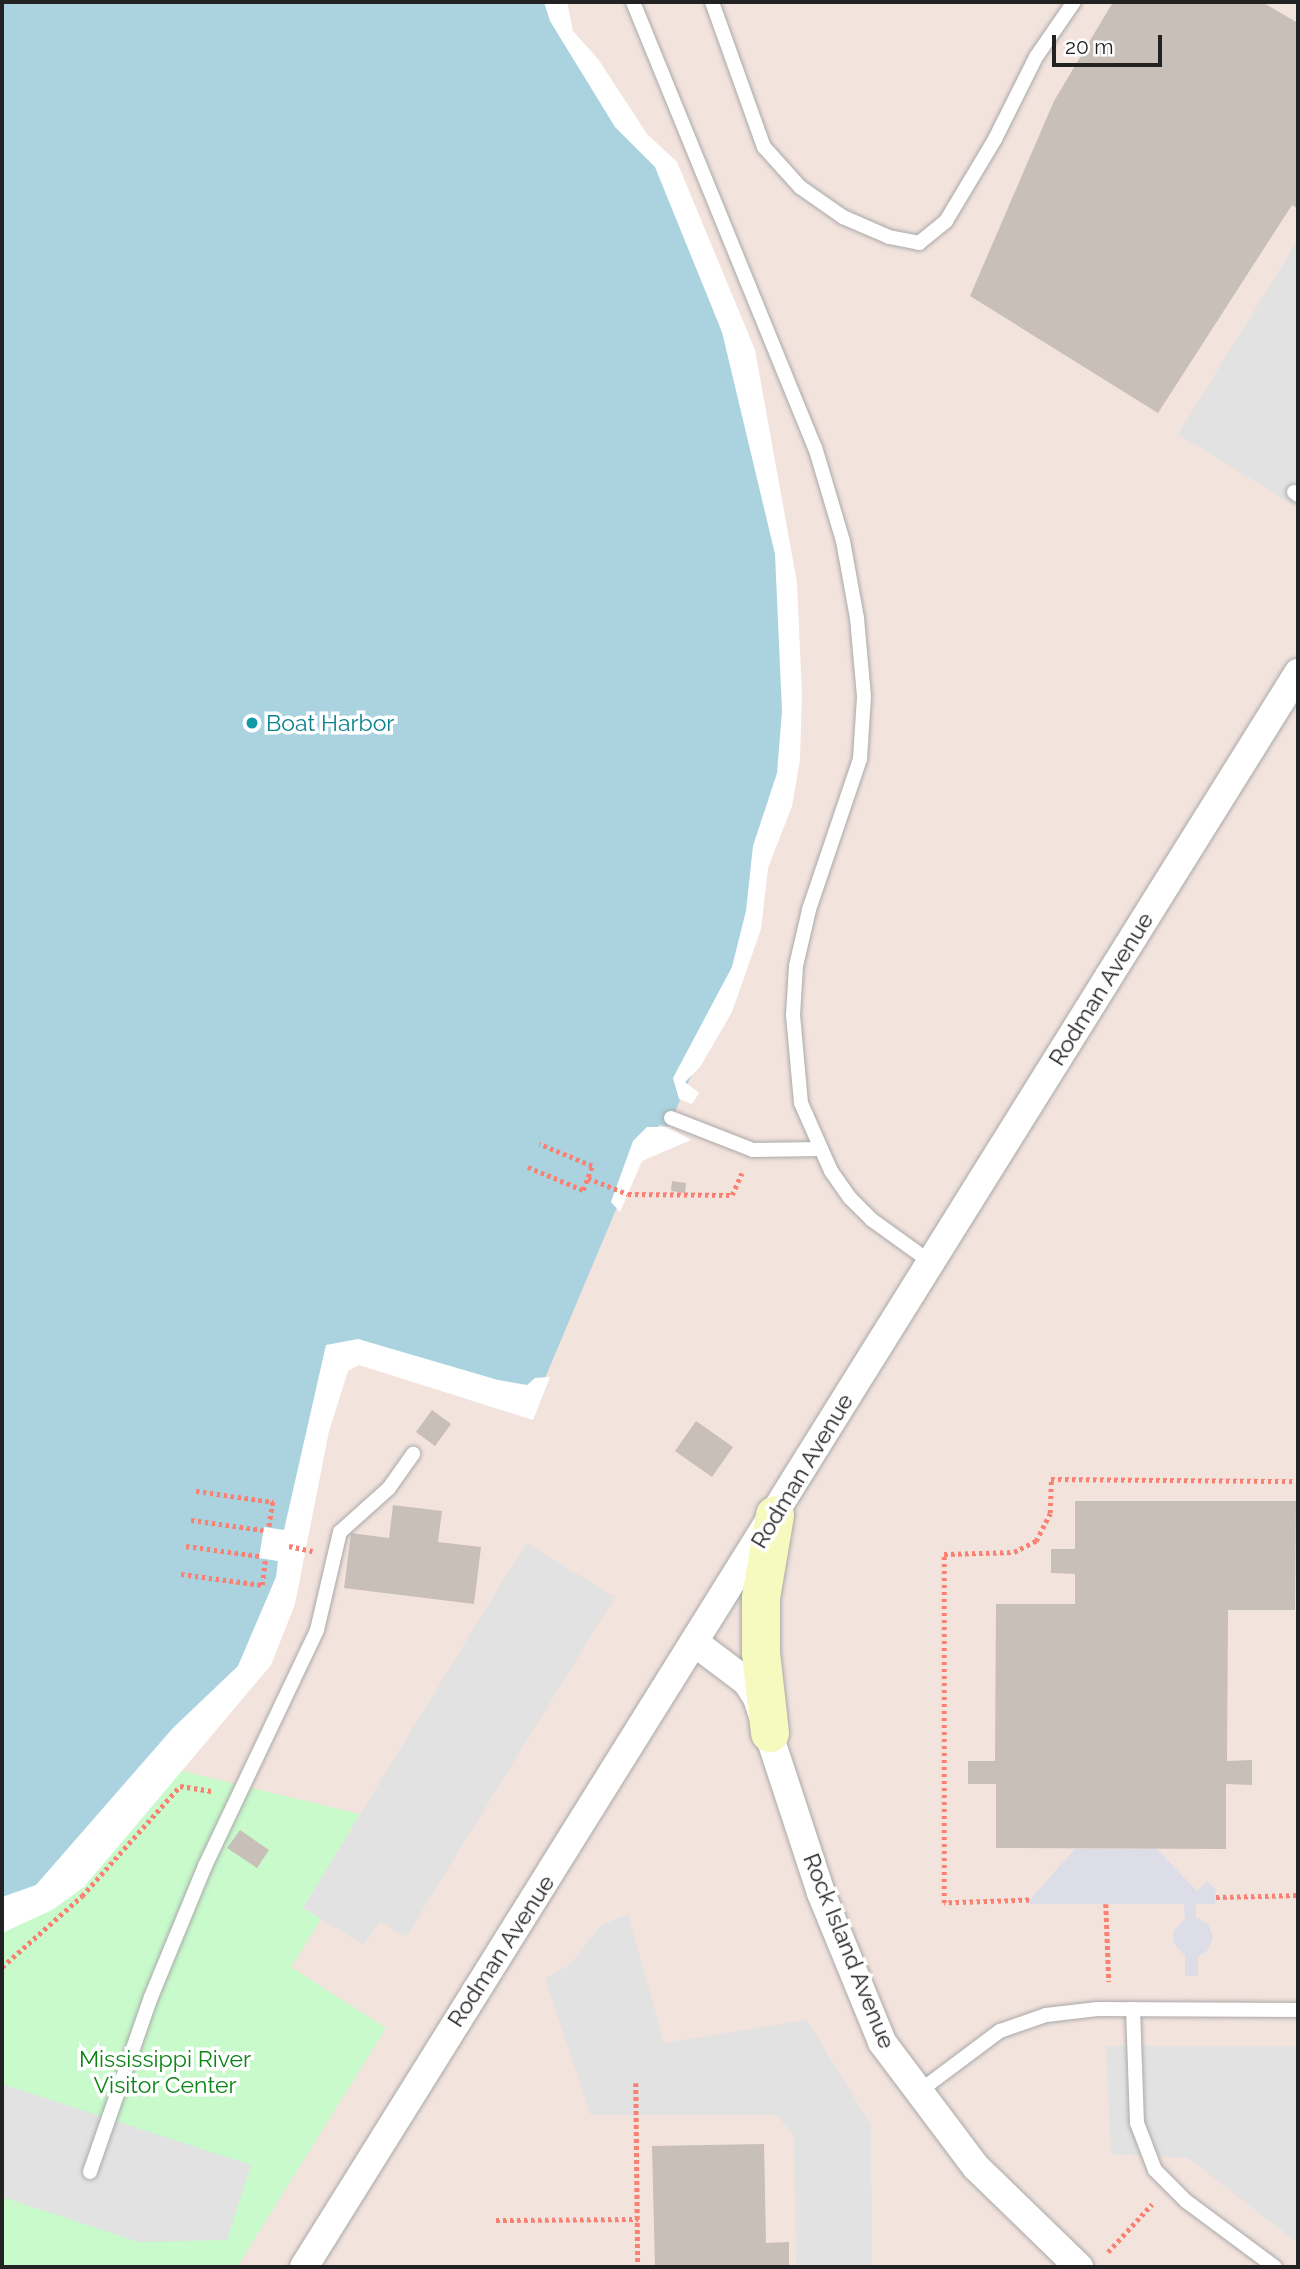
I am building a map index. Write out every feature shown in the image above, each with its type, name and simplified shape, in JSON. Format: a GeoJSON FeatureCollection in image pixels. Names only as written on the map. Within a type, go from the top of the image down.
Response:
{"type":"FeatureCollection","features":[{"type":"Feature","properties":{"kind":"street","name":"Rodman Avenue"},"geometry":{"type":"LineString","coordinates":[[304,2267],[1298,673]]}},
{"type":"Feature","properties":{"kind":"street"},"geometry":{"type":"LineString","coordinates":[[770,1733],[761,1653],[761,1598],[775,1515]]}},
{"type":"Feature","properties":{"kind":"street","name":"Rock Island Avenue"},"geometry":{"type":"LineString","coordinates":[[694,1642],[747,1682],[770,1733],[821,1893],[882,2042],[917,2093],[976,2167],[1079,2267]]}},
{"type":"Feature","properties":{"kind":"lane"},"geometry":{"type":"LineString","coordinates":[[633,2],[815,447],[842,541],[856,618],[864,697],[860,759],[809,910],[796,966],[793,1015],[801,1102],[821,1149],[850,1198],[872,1220],[929,1261]]}},
{"type":"Feature","properties":{"kind":"lane"},"geometry":{"type":"LineString","coordinates":[[712,2],[764,147],[800,187],[843,217],[889,237],[919,243],[946,222],[995,139],[1036,57],[1074,2]]}},
{"type":"Feature","properties":{"kind":"lane"},"geometry":{"type":"LineString","coordinates":[[671,1118],[753,1150],[821,1149]]}},
{"type":"Feature","properties":{"kind":"lane"},"geometry":{"type":"LineString","coordinates":[[90,2172],[151,1997],[205,1866],[317,1630],[340,1532],[389,1489],[413,1454]]}},
{"type":"Feature","properties":{"kind":"lane"},"geometry":{"type":"LineString","coordinates":[[917,2093],[1000,2031],[1046,2015],[1133,2009],[1298,2010]]}},
{"type":"Feature","properties":{"kind":"lane"},"geometry":{"type":"LineString","coordinates":[[1133,2009],[1137,2123],[1155,2170],[1169,2185],[1275,2267]]}},
{"type":"Feature","properties":{"kind":"path"},"geometry":{"type":"LineString","coordinates":[[528,1167],[583,1189],[592,1166],[540,1144]]}},
{"type":"Feature","properties":{"kind":"path"},"geometry":{"type":"LineString","coordinates":[[588,1178],[628,1194],[732,1195],[753,1150]]}},
{"type":"Feature","properties":{"kind":"path"},"geometry":{"type":"LineString","coordinates":[[1029,1900],[944,1903],[944,1554],[1014,1552],[1036,1541],[1050,1513],[1051,1479],[1298,1481]]}},
{"type":"Feature","properties":{"kind":"path"},"geometry":{"type":"LineString","coordinates":[[196,1491],[273,1502],[269,1528]]}},
{"type":"Feature","properties":{"kind":"path"},"geometry":{"type":"LineString","coordinates":[[191,1520],[263,1530]]}},
{"type":"Feature","properties":{"kind":"path"},"geometry":{"type":"LineString","coordinates":[[186,1546],[259,1556]]}},
{"type":"Feature","properties":{"kind":"path"},"geometry":{"type":"LineString","coordinates":[[289,1546],[308,1550]]}},
{"type":"Feature","properties":{"kind":"path"},"geometry":{"type":"LineString","coordinates":[[181,1574],[262,1585],[265,1559]]}},
{"type":"Feature","properties":{"kind":"path"},"geometry":{"type":"LineString","coordinates":[[2,1967],[82,1896],[180,1786],[241,1794]]}},
{"type":"Feature","properties":{"kind":"path"},"geometry":{"type":"LineString","coordinates":[[1216,1897],[1298,1895]]}},
{"type":"Feature","properties":{"kind":"path"},"geometry":{"type":"LineString","coordinates":[[1106,1904],[1107,1982],[1119,1982]]}},
{"type":"Feature","properties":{"kind":"path"},"geometry":{"type":"LineString","coordinates":[[636,2083],[638,2267]]}},
{"type":"Feature","properties":{"kind":"path"},"geometry":{"type":"LineString","coordinates":[[1108,2252],[1169,2185]]}},
{"type":"Feature","properties":{"kind":"path"},"geometry":{"type":"LineString","coordinates":[[496,2220],[638,2219]]}},
{"type":"Feature","properties":{"kind":"shaded area"},"geometry":{"type":"Polygon","coordinates":[[[545,2],[1298,2],[1298,2267],[2,2267],[317,1389],[661,1125],[668,1127],[679,1099],[660,162],[545,2]]]}},
{"type":"Feature","properties":{"kind":"shaded area"},"geometry":{"type":"Polygon","coordinates":[[[1298,240],[1298,508],[1178,434],[1298,240]]]}},
{"type":"Feature","properties":{"kind":"shaded area"},"geometry":{"type":"Polygon","coordinates":[[[526,1543],[615,1597],[406,1937],[380,1921],[364,1945],[303,1908],[526,1543]]]}},
{"type":"Feature","properties":{"kind":"shaded area"},"geometry":{"type":"Polygon","coordinates":[[[1075,1849],[1157,1849],[1197,1891],[1207,1881],[1216,1890],[1215,1904],[1196,1904],[1196,1917],[1208,1924],[1213,1937],[1208,1950],[1198,1957],[1198,1976],[1185,1976],[1185,1956],[1173,1942],[1174,1930],[1185,1919],[1184,1904],[1026,1904],[1075,1849]]]}},
{"type":"Feature","properties":{"kind":"shaded area"},"geometry":{"type":"Polygon","coordinates":[[[628,1914],[664,2043],[807,2020],[871,2125],[872,2267],[796,2267],[794,2136],[777,2115],[591,2115],[545,1979],[571,1964],[600,1926],[628,1914]]]}},
{"type":"Feature","properties":{"kind":"shaded area"},"geometry":{"type":"Polygon","coordinates":[[[1106,2046],[1298,2046],[1298,2243],[1188,2158],[1111,2154],[1106,2046]]]}},
{"type":"Feature","properties":{"kind":"shaded area"},"geometry":{"type":"Polygon","coordinates":[[[2,2084],[251,2165],[227,2240],[139,2242],[2,2197],[2,2084]]]}},
{"type":"Feature","properties":{"kind":"green space","name":"Mississippi River Visitor Center"},"geometry":{"type":"Polygon","coordinates":[[[162,1759],[182,1771],[360,1814],[303,1908],[321,1919],[291,1967],[386,2028],[237,2267],[2,2267],[2,1910],[162,1759]]]}},
{"type":"Feature","properties":{"kind":"water"},"geometry":{"type":"Polygon","coordinates":[[[2,2],[545,2],[660,162],[722,332],[786,561],[791,732],[746,956],[668,1127],[660,1125],[647,1136],[532,1409],[352,1352],[285,1572],[244,1668],[38,1897],[2,1910],[2,2]]]}},
{"type":"Feature","properties":{"kind":"pier"},"geometry":{"type":"Polygon","coordinates":[[[544,2],[567,2],[573,31],[598,59],[647,134],[677,162],[755,350],[797,583],[802,695],[800,760],[792,806],[768,868],[761,929],[732,1012],[700,1067],[685,1082],[699,1093],[692,1104],[679,1099],[673,1078],[732,967],[746,911],[753,846],[777,773],[782,711],[775,554],[722,332],[655,167],[615,127],[550,21],[544,2]]]}},
{"type":"Feature","properties":{"kind":"pier"},"geometry":{"type":"Polygon","coordinates":[[[647,1127],[668,1127],[691,1140],[642,1161],[620,1212],[611,1202],[633,1141],[647,1127]]]}},
{"type":"Feature","properties":{"kind":"pier"},"geometry":{"type":"Polygon","coordinates":[[[358,1339],[498,1380],[527,1385],[535,1378],[550,1377],[533,1420],[359,1365],[348,1371],[329,1431],[295,1604],[271,1665],[84,1887],[52,1910],[2,1933],[2,1897],[36,1885],[173,1728],[238,1666],[276,1577],[278,1561],[259,1558],[264,1527],[284,1530],[326,1345],[358,1339]]]}},
{"type":"Feature","properties":{"kind":"building"},"geometry":{"type":"Polygon","coordinates":[[[1113,2],[1262,2],[1298,23],[1298,209],[1292,205],[1158,413],[970,296],[1054,101],[1113,2]]]}},
{"type":"Feature","properties":{"kind":"building"},"geometry":{"type":"Polygon","coordinates":[[[672,1181],[686,1183],[685,1193],[671,1191],[672,1181]]]}},
{"type":"Feature","properties":{"kind":"building"},"geometry":{"type":"Polygon","coordinates":[[[432,1410],[451,1424],[435,1446],[416,1432],[432,1410]]]}},
{"type":"Feature","properties":{"kind":"building"},"geometry":{"type":"Polygon","coordinates":[[[696,1421],[733,1447],[712,1477],[675,1451],[696,1421]]]}},
{"type":"Feature","properties":{"kind":"building"},"geometry":{"type":"Polygon","coordinates":[[[1075,1501],[1296,1501],[1295,1610],[1228,1610],[1227,1761],[1252,1760],[1252,1785],[1226,1784],[1226,1849],[996,1848],[996,1784],[968,1784],[968,1761],[995,1761],[996,1604],[1075,1604],[1075,1574],[1051,1573],[1051,1549],[1075,1549],[1075,1501]]]}},
{"type":"Feature","properties":{"kind":"building"},"geometry":{"type":"Polygon","coordinates":[[[393,1505],[442,1511],[438,1542],[481,1547],[474,1604],[344,1588],[351,1533],[389,1538],[393,1505]]]}},
{"type":"Feature","properties":{"kind":"building"},"geometry":{"type":"Polygon","coordinates":[[[240,1830],[269,1850],[257,1868],[227,1848],[240,1830]]]}},
{"type":"Feature","properties":{"kind":"building"},"geometry":{"type":"Polygon","coordinates":[[[764,2144],[766,2243],[789,2242],[789,2267],[655,2267],[652,2146],[764,2144]]]}},
{"type":"Feature","properties":{"kind":"place","name":"Boat Harbor"},"geometry":{"type":"Point","coordinates":[252,723]}}]}
